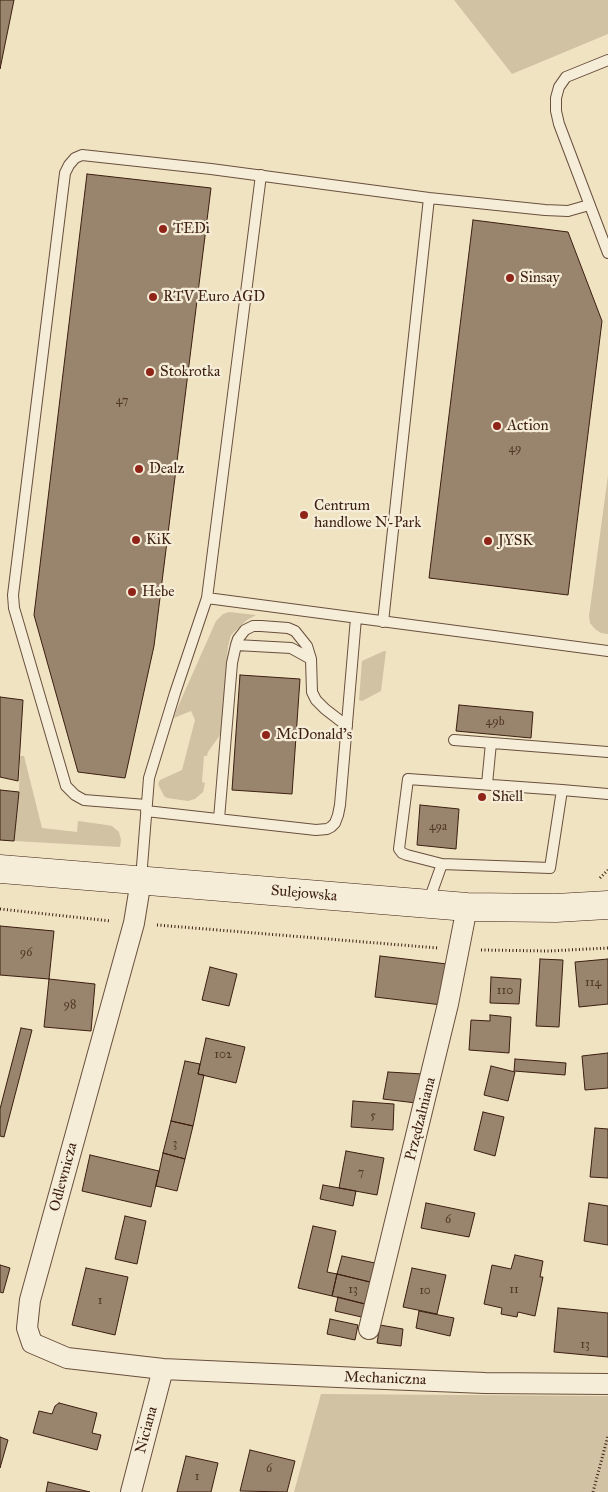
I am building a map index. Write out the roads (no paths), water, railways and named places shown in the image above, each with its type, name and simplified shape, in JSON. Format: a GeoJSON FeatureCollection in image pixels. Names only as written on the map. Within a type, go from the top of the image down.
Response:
{"type":"FeatureCollection","features":[{"type":"Feature","properties":{"kind":"main road","name":"Sulejowska"},"geometry":{"type":"LineString","coordinates":[[0,869],[467,907],[556,908],[608,905]]}},
{"type":"Feature","properties":{"kind":"street","name":"Odlewnicza"},"geometry":{"type":"LineString","coordinates":[[141,880],[134,923],[32,1291],[27,1328],[32,1343],[67,1358],[163,1369]]}},
{"type":"Feature","properties":{"kind":"street","name":"Przędzalniana"},"geometry":{"type":"LineString","coordinates":[[369,1329],[444,1022],[460,950],[467,907]]}},
{"type":"Feature","properties":{"kind":"street","name":"Mechaniczna"},"geometry":{"type":"LineString","coordinates":[[163,1369],[475,1382],[608,1384]]}},
{"type":"Feature","properties":{"kind":"street","name":"Niciana"},"geometry":{"type":"LineString","coordinates":[[131,1492],[163,1369]]}},
{"type":"Feature","properties":{"kind":"lane"},"geometry":{"type":"LineString","coordinates":[[608,60],[566,77],[559,87],[556,98],[558,124],[608,253]]}},
{"type":"Feature","properties":{"kind":"lane"},"geometry":{"type":"LineString","coordinates":[[356,618],[340,805],[335,823],[331,827],[316,830],[84,800],[75,795],[66,786],[14,608],[13,596],[65,172],[76,158],[82,155],[262,175],[429,198],[544,210],[568,211],[590,205]]}},
{"type":"Feature","properties":{"kind":"lane"},"geometry":{"type":"LineString","coordinates":[[141,880],[149,778],[207,598],[262,175]]}},
{"type":"Feature","properties":{"kind":"lane"},"geometry":{"type":"LineString","coordinates":[[383,622],[429,198]]}},
{"type":"Feature","properties":{"kind":"lane"},"geometry":{"type":"LineString","coordinates":[[207,598],[608,651]]}},
{"type":"Feature","properties":{"kind":"lane"},"geometry":{"type":"LineString","coordinates":[[220,819],[232,663],[238,639],[244,630],[253,626],[288,628],[295,631],[307,646],[311,659],[312,692],[316,700],[347,726]]}},
{"type":"Feature","properties":{"kind":"lane"},"geometry":{"type":"LineString","coordinates":[[236,645],[292,648],[311,659]]}},
{"type":"Feature","properties":{"kind":"lane"},"geometry":{"type":"LineString","coordinates":[[454,740],[608,752]]}},
{"type":"Feature","properties":{"kind":"lane"},"geometry":{"type":"LineString","coordinates":[[487,784],[491,743]]}},
{"type":"Feature","properties":{"kind":"lane"},"geometry":{"type":"LineString","coordinates":[[562,790],[550,868],[442,864],[407,855],[399,849],[408,779],[487,784],[562,790],[608,794]]}},
{"type":"Feature","properties":{"kind":"lane"},"geometry":{"type":"LineString","coordinates":[[428,904],[442,864]]}},
{"type":"Feature","properties":{"kind":"place","name":"TEDi"},"geometry":{"type":"Point","coordinates":[163,229]}},
{"type":"Feature","properties":{"kind":"place","name":"Sinsay"},"geometry":{"type":"Point","coordinates":[510,278]}},
{"type":"Feature","properties":{"kind":"place","name":"RTV Euro AGD"},"geometry":{"type":"Point","coordinates":[153,297]}},
{"type":"Feature","properties":{"kind":"place","name":"Stokrotka"},"geometry":{"type":"Point","coordinates":[150,372]}},
{"type":"Feature","properties":{"kind":"place","name":"Action"},"geometry":{"type":"Point","coordinates":[497,426]}},
{"type":"Feature","properties":{"kind":"place","name":"Dealz"},"geometry":{"type":"Point","coordinates":[139,469]}},
{"type":"Feature","properties":{"kind":"place","name":"Centrum handlowe N-Park"},"geometry":{"type":"Point","coordinates":[304,515]}},
{"type":"Feature","properties":{"kind":"place","name":"KiK"},"geometry":{"type":"Point","coordinates":[136,540]}},
{"type":"Feature","properties":{"kind":"place","name":"JYSK"},"geometry":{"type":"Point","coordinates":[488,541]}},
{"type":"Feature","properties":{"kind":"place","name":"Hebe"},"geometry":{"type":"Point","coordinates":[132,592]}},
{"type":"Feature","properties":{"kind":"place","name":"McDonald's"},"geometry":{"type":"Point","coordinates":[266,735]}},
{"type":"Feature","properties":{"kind":"place","name":"Shell"},"geometry":{"type":"Point","coordinates":[482,797]}}]}
